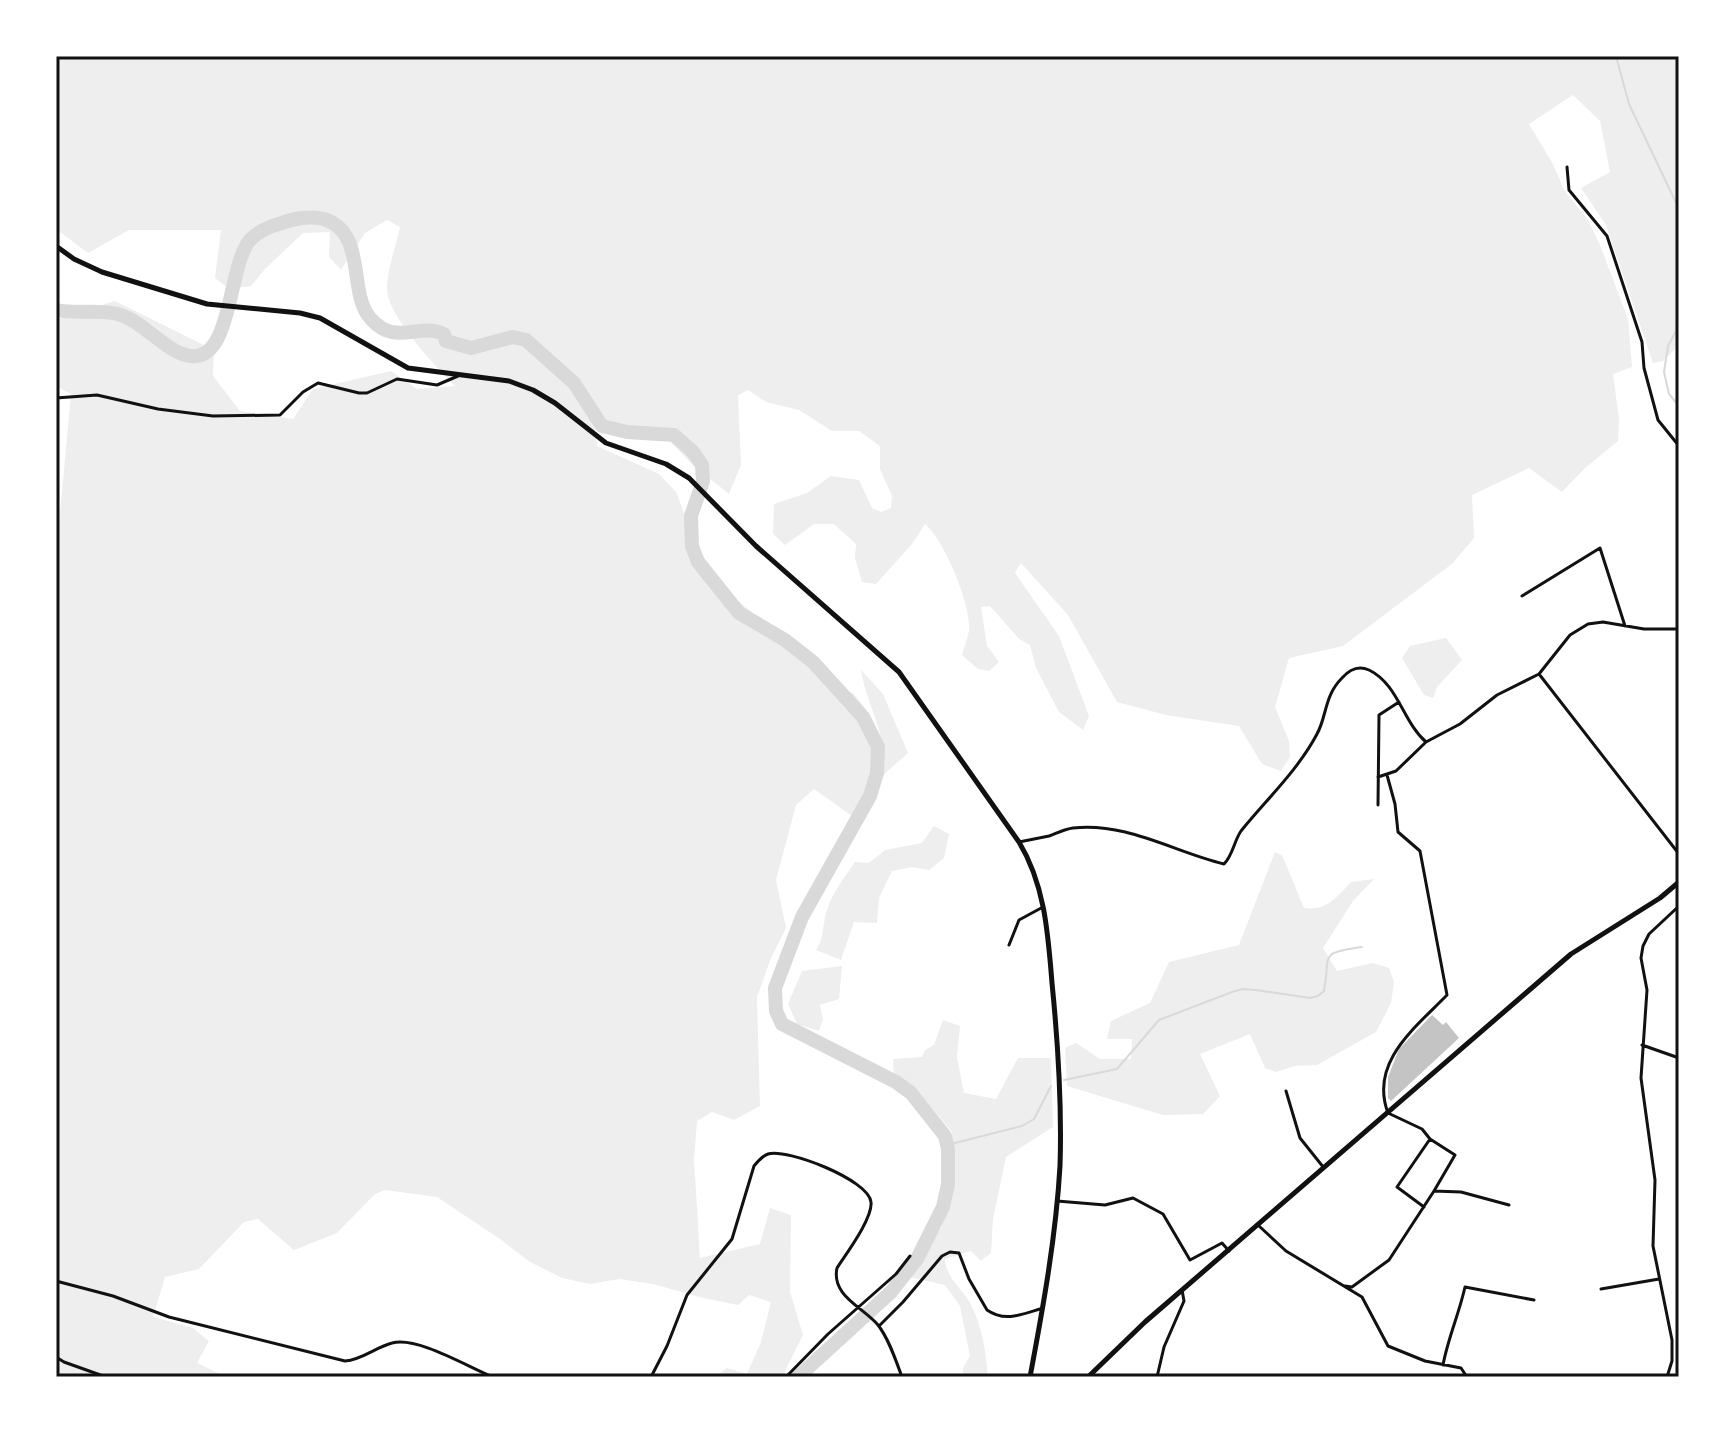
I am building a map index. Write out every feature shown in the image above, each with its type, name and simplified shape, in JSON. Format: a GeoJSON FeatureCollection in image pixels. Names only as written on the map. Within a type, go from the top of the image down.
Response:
{"type":"FeatureCollection","features":[{"type":"Feature","properties":{"kind":"main road"},"geometry":{"type":"LineString","coordinates":[[56,246],[74,259],[102,272],[221,307],[300,313],[320,318],[408,368],[509,381],[533,390],[555,403],[606,443],[666,464],[689,478],[766,555],[899,672],[1019,842],[1032,864],[1043,907],[1056,1019],[1060,1110],[1057,1201],[1043,1309],[1030,1377]]}},
{"type":"Feature","properties":{"kind":"main road"},"geometry":{"type":"LineString","coordinates":[[1088,1377],[1182,1290],[1571,954],[1660,898],[1679,882]]}},
{"type":"Feature","properties":{"kind":"street"},"geometry":{"type":"LineString","coordinates":[[1567,167],[1569,190],[1607,236],[1642,342],[1644,368],[1658,420],[1679,446]]}},
{"type":"Feature","properties":{"kind":"street"},"geometry":{"type":"LineString","coordinates":[[56,398],[97,395],[158,409],[199,414],[269,416],[280,415],[303,392],[318,383],[367,393],[397,379],[437,385],[458,376]]}},
{"type":"Feature","properties":{"kind":"street"},"geometry":{"type":"LineString","coordinates":[[1522,596],[1600,548],[1625,626]]}},
{"type":"Feature","properties":{"kind":"street"},"geometry":{"type":"LineString","coordinates":[[1378,777],[1396,771],[1426,742],[1460,724],[1497,695],[1539,674],[1570,635],[1588,624],[1603,622],[1679,629]]}},
{"type":"Feature","properties":{"kind":"street"},"geometry":{"type":"LineString","coordinates":[[1019,842],[1070,828],[1128,832],[1197,858],[1224,864],[1238,835],[1293,771],[1318,733],[1333,690],[1350,670],[1368,670],[1391,690],[1415,733],[1426,742]]}},
{"type":"Feature","properties":{"kind":"street"},"geometry":{"type":"LineString","coordinates":[[1539,674],[1550,684],[1679,854]]}},
{"type":"Feature","properties":{"kind":"street"},"geometry":{"type":"LineString","coordinates":[[1378,805],[1379,715],[1399,702]]}},
{"type":"Feature","properties":{"kind":"street"},"geometry":{"type":"LineString","coordinates":[[1341,1285],[1352,1287],[1389,1260],[1455,1155],[1430,1139],[1422,1129],[1388,1113],[1383,1099],[1386,1070],[1395,1049],[1447,995],[1420,851],[1398,832],[1387,775]]}},
{"type":"Feature","properties":{"kind":"street"},"geometry":{"type":"LineString","coordinates":[[1667,1377],[1672,1361],[1672,1340],[1653,1246],[1655,1180],[1641,1078],[1647,990],[1641,958],[1649,934],[1679,906]]}},
{"type":"Feature","properties":{"kind":"street"},"geometry":{"type":"LineString","coordinates":[[1009,945],[1019,920],[1043,907]]}},
{"type":"Feature","properties":{"kind":"street"},"geometry":{"type":"LineString","coordinates":[[1642,1045],[1679,1058]]}},
{"type":"Feature","properties":{"kind":"street"},"geometry":{"type":"LineString","coordinates":[[1286,1091],[1300,1138],[1324,1168]]}},
{"type":"Feature","properties":{"kind":"street"},"geometry":{"type":"LineString","coordinates":[[1424,1207],[1397,1187],[1430,1139]]}},
{"type":"Feature","properties":{"kind":"street"},"geometry":{"type":"LineString","coordinates":[[651,1377],[687,1295],[732,1239],[754,1166],[766,1154],[773,1153],[810,1161],[856,1182],[868,1193],[871,1200],[869,1213],[837,1268],[835,1278],[838,1288],[879,1326],[902,1377]]}},
{"type":"Feature","properties":{"kind":"street"},"geometry":{"type":"LineString","coordinates":[[1434,1191],[1461,1192],[1509,1205]]}},
{"type":"Feature","properties":{"kind":"street"},"geometry":{"type":"LineString","coordinates":[[1057,1201],[1105,1205],[1133,1198],[1163,1214],[1190,1260],[1222,1243],[1229,1251]]}},
{"type":"Feature","properties":{"kind":"street"},"geometry":{"type":"LineString","coordinates":[[1258,1225],[1286,1251],[1362,1297],[1388,1346],[1400,1353],[1461,1368],[1467,1377]]}},
{"type":"Feature","properties":{"kind":"street"},"geometry":{"type":"LineString","coordinates":[[879,1326],[942,1256],[950,1252],[959,1253],[969,1279],[992,1314],[999,1318],[1043,1309]]}},
{"type":"Feature","properties":{"kind":"street"},"geometry":{"type":"LineString","coordinates":[[786,1377],[828,1334],[860,1309],[910,1256]]}},
{"type":"Feature","properties":{"kind":"street"},"geometry":{"type":"LineString","coordinates":[[1601,1289],[1659,1279]]}},
{"type":"Feature","properties":{"kind":"street"},"geometry":{"type":"LineString","coordinates":[[56,1281],[113,1296],[169,1317],[345,1361],[391,1343],[418,1344],[493,1377]]}},
{"type":"Feature","properties":{"kind":"street"},"geometry":{"type":"LineString","coordinates":[[1443,1365],[1447,1339],[1459,1313],[1465,1287],[1534,1300]]}},
{"type":"Feature","properties":{"kind":"street"},"geometry":{"type":"LineString","coordinates":[[1157,1377],[1164,1347],[1184,1301],[1182,1290]]}},
{"type":"Feature","properties":{"kind":"street"},"geometry":{"type":"LineString","coordinates":[[56,1357],[106,1377]]}},
{"type":"Feature","properties":{"kind":"shaded area"},"geometry":{"type":"Polygon","coordinates":[[[56,56],[1679,56],[1678,346],[1663,361],[1653,363],[1606,225],[1581,188],[1610,172],[1600,121],[1573,95],[1529,124],[1553,164],[1564,190],[1588,220],[1628,319],[1632,367],[1613,374],[1619,419],[1618,441],[1562,492],[1529,468],[1472,495],[1474,538],[1453,563],[1343,646],[1289,658],[1275,707],[1289,741],[1290,757],[1281,771],[1262,764],[1239,726],[1166,715],[1117,702],[1068,615],[1021,563],[1015,573],[1059,636],[1089,716],[1083,730],[1059,712],[1036,668],[1030,645],[1019,639],[990,606],[981,607],[987,646],[999,662],[989,671],[978,669],[962,655],[969,630],[966,606],[948,558],[925,524],[912,544],[876,584],[862,582],[855,558],[856,544],[834,524],[814,524],[785,545],[773,534],[774,504],[807,493],[831,476],[859,480],[872,508],[881,512],[891,508],[892,496],[880,469],[880,446],[859,431],[832,431],[799,410],[766,402],[748,390],[738,395],[741,465],[729,494],[693,465],[664,435],[594,423],[597,446],[659,474],[676,492],[698,550],[738,601],[774,630],[794,641],[845,690],[853,693],[867,711],[874,766],[865,793],[852,816],[814,789],[796,805],[776,880],[786,928],[757,997],[760,1106],[734,1120],[712,1112],[697,1121],[694,1159],[700,1258],[760,1244],[770,1208],[791,1215],[790,1292],[803,1335],[782,1377],[715,1377],[727,1368],[747,1374],[761,1342],[771,1302],[749,1295],[738,1305],[653,1284],[619,1279],[590,1284],[562,1278],[530,1262],[437,1197],[385,1190],[375,1194],[337,1233],[294,1250],[258,1219],[244,1222],[199,1269],[165,1277],[153,1317],[193,1328],[209,1341],[197,1363],[226,1377],[56,1377],[56,557],[71,394],[56,386],[56,320],[115,301],[214,350],[213,376],[240,411],[293,419],[313,389],[391,371],[417,389],[455,386],[414,340],[389,300],[388,274],[400,227],[387,220],[365,233],[341,270],[329,257],[330,232],[303,233],[251,286],[229,289],[215,278],[221,230],[129,230],[88,253],[56,229],[56,56]]]}},
{"type":"Feature","properties":{"kind":"shaded area"},"geometry":{"type":"Polygon","coordinates":[[[1446,638],[1462,660],[1437,687],[1433,698],[1424,695],[1402,658],[1410,646],[1446,638]]]}},
{"type":"Feature","properties":{"kind":"shaded area"},"geometry":{"type":"Polygon","coordinates":[[[861,670],[883,694],[908,753],[882,776],[881,736],[861,670]]]}},
{"type":"Feature","properties":{"kind":"shaded area"},"geometry":{"type":"Polygon","coordinates":[[[934,826],[949,834],[944,858],[929,870],[912,867],[892,871],[879,898],[877,923],[854,922],[841,960],[816,950],[830,901],[855,862],[869,863],[885,850],[922,843],[934,826]]]}},
{"type":"Feature","properties":{"kind":"shaded area"},"geometry":{"type":"Polygon","coordinates":[[[1275,852],[1282,855],[1304,908],[1325,905],[1351,882],[1374,879],[1353,901],[1323,948],[1337,971],[1373,963],[1389,968],[1394,982],[1391,1003],[1376,1032],[1317,1065],[1294,1066],[1276,1072],[1265,1068],[1250,1034],[1200,1054],[1220,1096],[1203,1114],[1163,1115],[1067,1086],[1065,1048],[1076,1043],[1100,1059],[1131,1059],[1132,1039],[1107,1039],[1111,1021],[1150,1003],[1169,962],[1239,945],[1275,852]]]}},
{"type":"Feature","properties":{"kind":"shaded area"},"geometry":{"type":"Polygon","coordinates":[[[842,966],[839,999],[820,1005],[823,1019],[819,1031],[797,1024],[788,1004],[802,971],[842,966]]]}},
{"type":"Feature","properties":{"kind":"shaded area"},"geometry":{"type":"Polygon","coordinates":[[[943,1020],[960,1026],[957,1057],[964,1093],[996,1099],[1018,1058],[1051,1058],[1053,1127],[1006,1157],[993,1219],[991,1253],[981,1261],[971,1251],[945,1259],[948,1272],[978,1320],[988,1377],[963,1377],[963,1368],[970,1356],[960,1306],[945,1285],[904,1276],[942,1227],[954,1170],[952,1132],[917,1090],[894,1078],[893,1059],[922,1057],[925,1050],[934,1045],[943,1020]]]}},
{"type":"Feature","properties":{"kind":"building"},"geometry":{"type":"Polygon","coordinates":[[[1432,1015],[1443,1025],[1446,1022],[1459,1038],[1391,1101],[1388,1098],[1388,1077],[1399,1049],[1432,1015]]]}},
{"type":"Feature","properties":{"kind":"waterway"},"geometry":{"type":"LineString","coordinates":[[1616,56],[1629,104],[1679,209]]}},
{"type":"Feature","properties":{"kind":"waterway"},"geometry":{"type":"LineString","coordinates":[[56,310],[120,315],[136,322],[179,353],[196,356],[208,351],[217,340],[243,252],[250,240],[265,229],[287,221],[324,219],[338,226],[347,237],[364,308],[380,327],[398,333],[434,331],[444,334],[446,341],[471,348],[513,337],[526,340],[574,383],[602,426],[627,432],[674,435],[693,452],[702,465],[703,481],[691,516],[692,546],[698,562],[739,613],[785,640],[813,662],[863,717],[878,747],[877,773],[870,796],[802,917],[775,988],[776,1011],[782,1024],[896,1082],[911,1093],[945,1136],[948,1149],[948,1184],[943,1207],[917,1259],[891,1292],[798,1377]]}},
{"type":"Feature","properties":{"kind":"waterway"},"geometry":{"type":"LineString","coordinates":[[1679,279],[1676,331],[1668,346],[1664,372],[1669,394],[1679,406]]}},
{"type":"Feature","properties":{"kind":"waterway"},"geometry":{"type":"LineString","coordinates":[[1064,1080],[1117,1069],[1159,1020],[1232,992],[1243,989],[1310,998],[1318,996],[1324,991],[1327,963],[1332,954],[1362,947]]}},
{"type":"Feature","properties":{"kind":"waterway"},"geometry":{"type":"LineString","coordinates":[[947,1145],[1022,1126],[1034,1119],[1051,1086]]}}]}
